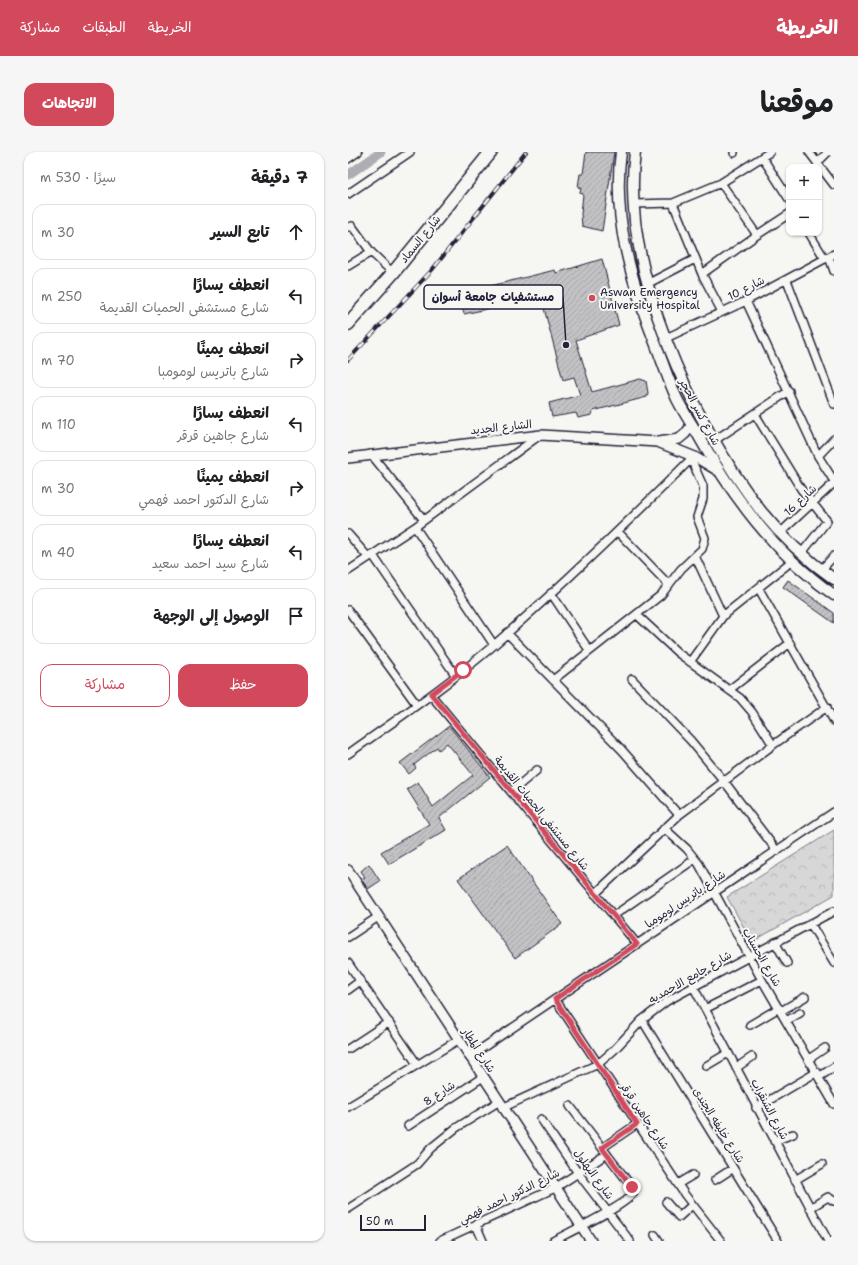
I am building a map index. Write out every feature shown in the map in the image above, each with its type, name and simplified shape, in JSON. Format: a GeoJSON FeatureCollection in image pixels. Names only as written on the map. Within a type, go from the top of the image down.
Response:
{"type":"FeatureCollection","features":[{"type":"Feature","properties":{"kind":"highway","name":"شارع السماد"},"geometry":{"type":"LineString","coordinates":[[348,324],[393,273],[491,152]]}},
{"type":"Feature","properties":{"kind":"main road","name":"شارع كسر الحجر"},"geometry":{"type":"LineString","coordinates":[[621,152],[619,181],[620,212],[624,242],[642,310],[678,400],[720,472],[751,517],[792,561],[834,595]]}},
{"type":"Feature","properties":{"kind":"main road","name":"شارع كسر الحجر"},"geometry":{"type":"LineString","coordinates":[[635,152],[634,204],[637,237],[647,284],[680,372],[715,440],[745,488],[780,533],[801,554],[834,579]]}},
{"type":"Feature","properties":{"kind":"street"},"geometry":{"type":"LineString","coordinates":[[348,159],[358,152]]}},
{"type":"Feature","properties":{"kind":"street"},"geometry":{"type":"LineString","coordinates":[[348,194],[410,152]]}},
{"type":"Feature","properties":{"kind":"street"},"geometry":{"type":"LineString","coordinates":[[634,204],[673,202],[721,183],[770,152]]}},
{"type":"Feature","properties":{"kind":"street"},"geometry":{"type":"LineString","coordinates":[[810,152],[834,185]]}},
{"type":"Feature","properties":{"kind":"street"},"geometry":{"type":"LineString","coordinates":[[817,163],[828,152]]}},
{"type":"Feature","properties":{"kind":"street"},"geometry":{"type":"LineString","coordinates":[[762,157],[786,194]]}},
{"type":"Feature","properties":{"kind":"street"},"geometry":{"type":"LineString","coordinates":[[721,183],[758,235]]}},
{"type":"Feature","properties":{"kind":"street"},"geometry":{"type":"LineString","coordinates":[[673,202],[695,259],[722,312]]}},
{"type":"Feature","properties":{"kind":"street"},"geometry":{"type":"LineString","coordinates":[[702,274],[786,216]]}},
{"type":"Feature","properties":{"kind":"street"},"geometry":{"type":"LineString","coordinates":[[348,226],[352,226],[371,252],[393,273]]}},
{"type":"Feature","properties":{"kind":"street"},"geometry":{"type":"LineString","coordinates":[[812,236],[829,257],[834,271]]}},
{"type":"Feature","properties":{"kind":"street"},"geometry":{"type":"LineString","coordinates":[[348,266],[371,252]]}},
{"type":"Feature","properties":{"kind":"street","name":"شارع 10"},"geometry":{"type":"LineString","coordinates":[[666,338],[746,301],[829,257]]}},
{"type":"Feature","properties":{"kind":"street"},"geometry":{"type":"LineString","coordinates":[[647,284],[695,259]]}},
{"type":"Feature","properties":{"kind":"street"},"geometry":{"type":"LineString","coordinates":[[787,280],[834,404]]}},
{"type":"Feature","properties":{"kind":"street"},"geometry":{"type":"LineString","coordinates":[[746,301],[818,456],[834,482]]}},
{"type":"Feature","properties":{"kind":"street"},"geometry":{"type":"LineString","coordinates":[[715,440],[789,391]]}},
{"type":"Feature","properties":{"kind":"street"},"geometry":{"type":"LineString","coordinates":[[755,414],[812,504],[827,521],[801,554]]}},
{"type":"Feature","properties":{"kind":"street","name":"الشارع الجديد"},"geometry":{"type":"LineString","coordinates":[[348,458],[371,454],[541,435],[658,442],[679,439],[685,434],[692,424]]}},
{"type":"Feature","properties":{"kind":"street"},"geometry":{"type":"LineString","coordinates":[[348,570],[414,527],[541,435]]}},
{"type":"Feature","properties":{"kind":"street"},"geometry":{"type":"LineString","coordinates":[[818,456],[834,439]]}},
{"type":"Feature","properties":{"kind":"street","name":"الشارع الجديد"},"geometry":{"type":"LineString","coordinates":[[658,442],[720,472]]}},
{"type":"Feature","properties":{"kind":"street"},"geometry":{"type":"LineString","coordinates":[[371,454],[424,520]]}},
{"type":"Feature","properties":{"kind":"street"},"geometry":{"type":"LineString","coordinates":[[348,754],[456,676],[494,645],[618,532],[689,457],[700,477],[703,492],[698,518],[705,538],[704,544],[661,595],[637,615],[589,650],[553,680]]}},
{"type":"Feature","properties":{"kind":"street","name":"شارع 16"},"geometry":{"type":"LineString","coordinates":[[780,533],[834,482]]}},
{"type":"Feature","properties":{"kind":"street"},"geometry":{"type":"LineString","coordinates":[[414,527],[494,645]]}},
{"type":"Feature","properties":{"kind":"street"},"geometry":{"type":"LineString","coordinates":[[618,532],[669,585]]}},
{"type":"Feature","properties":{"kind":"street"},"geometry":{"type":"LineString","coordinates":[[348,534],[370,556],[456,676]]}},
{"type":"Feature","properties":{"kind":"street"},"geometry":{"type":"LineString","coordinates":[[694,556],[724,616]]}},
{"type":"Feature","properties":{"kind":"street"},"geometry":{"type":"LineString","coordinates":[[821,570],[834,556]]}},
{"type":"Feature","properties":{"kind":"street"},"geometry":{"type":"LineString","coordinates":[[690,662],[724,616],[792,561]]}},
{"type":"Feature","properties":{"kind":"street"},"geometry":{"type":"LineString","coordinates":[[758,589],[834,721]]}},
{"type":"Feature","properties":{"kind":"street"},"geometry":{"type":"LineString","coordinates":[[551,592],[589,650]]}},
{"type":"Feature","properties":{"kind":"street"},"geometry":{"type":"LineString","coordinates":[[348,610],[417,705]]}},
{"type":"Feature","properties":{"kind":"street"},"geometry":{"type":"LineString","coordinates":[[637,615],[678,653],[729,690],[752,712],[773,745]]}},
{"type":"Feature","properties":{"kind":"street"},"geometry":{"type":"LineString","coordinates":[[507,633],[622,750],[680,815]]}},
{"type":"Feature","properties":{"kind":"street"},"geometry":{"type":"LineString","coordinates":[[729,690],[790,643]]}},
{"type":"Feature","properties":{"kind":"street"},"geometry":{"type":"LineString","coordinates":[[632,679],[691,741],[724,780],[777,851]]}},
{"type":"Feature","properties":{"kind":"street","name":"شارع مستشفى الحميات القديمة"},"geometry":{"type":"LineString","coordinates":[[431,694],[637,944]]}},
{"type":"Feature","properties":{"kind":"street"},"geometry":{"type":"LineString","coordinates":[[595,894],[664,828],[680,815],[724,780],[827,707]]}},
{"type":"Feature","properties":{"kind":"street"},"geometry":{"type":"LineString","coordinates":[[511,792],[537,770]]}},
{"type":"Feature","properties":{"kind":"street","name":"شارع باتريس لومومبا"},"geometry":{"type":"LineString","coordinates":[[469,1057],[834,812]]}},
{"type":"Feature","properties":{"kind":"street","name":"شارع الحسناب"},"geometry":{"type":"LineString","coordinates":[[664,828],[695,859],[762,980],[834,1104]]}},
{"type":"Feature","properties":{"kind":"street"},"geometry":{"type":"LineString","coordinates":[[613,916],[695,859]]}},
{"type":"Feature","properties":{"kind":"street","name":"شارع المطار"},"geometry":{"type":"LineString","coordinates":[[348,870],[500,1105],[591,1241]]}},
{"type":"Feature","properties":{"kind":"street","name":"شارع جامع الاحمديه"},"geometry":{"type":"LineString","coordinates":[[348,1209],[417,1164],[431,1148],[456,1128],[500,1105],[598,1064],[613,1052],[642,1020],[667,1001],[834,911]]}},
{"type":"Feature","properties":{"kind":"street"},"geometry":{"type":"LineString","coordinates":[[348,938],[378,917]]}},
{"type":"Feature","properties":{"kind":"street"},"geometry":{"type":"LineString","coordinates":[[810,923],[834,963]]}},
{"type":"Feature","properties":{"kind":"street"},"geometry":{"type":"LineString","coordinates":[[775,942],[787,963]]}},
{"type":"Feature","properties":{"kind":"street"},"geometry":{"type":"LineString","coordinates":[[348,963],[417,1064]]}},
{"type":"Feature","properties":{"kind":"street"},"geometry":{"type":"LineString","coordinates":[[705,1009],[762,980]]}},
{"type":"Feature","properties":{"kind":"street"},"geometry":{"type":"LineString","coordinates":[[348,990],[360,981]]}},
{"type":"Feature","properties":{"kind":"street","name":"شارع الشنقراب"},"geometry":{"type":"LineString","coordinates":[[693,986],[756,1108],[828,1241]]}},
{"type":"Feature","properties":{"kind":"street"},"geometry":{"type":"LineString","coordinates":[[750,1025],[805,997]]}},
{"type":"Feature","properties":{"kind":"street","name":"شارع جاهين قرقر"},"geometry":{"type":"LineString","coordinates":[[555,999],[692,1205],[721,1241]]}},
{"type":"Feature","properties":{"kind":"street"},"geometry":{"type":"LineString","coordinates":[[786,1021],[800,1014]]}},
{"type":"Feature","properties":{"kind":"street","name":"شارع خليفه الجندى"},"geometry":{"type":"LineString","coordinates":[[642,1020],[732,1169],[778,1241]]}},
{"type":"Feature","properties":{"kind":"street"},"geometry":{"type":"LineString","coordinates":[[348,1049],[389,1022]]}},
{"type":"Feature","properties":{"kind":"street"},"geometry":{"type":"LineString","coordinates":[[348,1107],[458,1040]]}},
{"type":"Feature","properties":{"kind":"street"},"geometry":{"type":"LineString","coordinates":[[809,1059],[825,1048]]}},
{"type":"Feature","properties":{"kind":"street"},"geometry":{"type":"LineString","coordinates":[[706,1066],[728,1053]]}},
{"type":"Feature","properties":{"kind":"street"},"geometry":{"type":"LineString","coordinates":[[736,1068],[752,1058]]}},
{"type":"Feature","properties":{"kind":"street"},"geometry":{"type":"LineString","coordinates":[[756,1108],[834,1067]]}},
{"type":"Feature","properties":{"kind":"street","name":"شارع 8"},"geometry":{"type":"LineString","coordinates":[[408,1126],[483,1078]]}},
{"type":"Feature","properties":{"kind":"street"},"geometry":{"type":"LineString","coordinates":[[553,1241],[608,1212],[630,1198],[633,1193],[632,1187],[570,1106]]}},
{"type":"Feature","properties":{"kind":"street","name":"شارع البهلول"},"geometry":{"type":"LineString","coordinates":[[542,1119],[578,1173],[630,1241]]}},
{"type":"Feature","properties":{"kind":"street"},"geometry":{"type":"LineString","coordinates":[[602,1148],[637,1124]]}},
{"type":"Feature","properties":{"kind":"street"},"geometry":{"type":"LineString","coordinates":[[774,1141],[793,1134]]}},
{"type":"Feature","properties":{"kind":"street","name":"شارع الدكتور احمد فهمي"},"geometry":{"type":"LineString","coordinates":[[440,1241],[555,1188],[607,1154]]}},
{"type":"Feature","properties":{"kind":"street"},"geometry":{"type":"LineString","coordinates":[[795,1180],[822,1164]]}},
{"type":"Feature","properties":{"kind":"street"},"geometry":{"type":"LineString","coordinates":[[715,1180],[732,1169]]}},
{"type":"Feature","properties":{"kind":"street"},"geometry":{"type":"LineString","coordinates":[[678,1184],[693,1175]]}},
{"type":"Feature","properties":{"kind":"street"},"geometry":{"type":"LineString","coordinates":[[810,1208],[828,1197],[834,1201]]}},
{"type":"Feature","properties":{"kind":"street"},"geometry":{"type":"LineString","coordinates":[[666,1202],[679,1217],[692,1205]]}},
{"type":"Feature","properties":{"kind":"street"},"geometry":{"type":"LineString","coordinates":[[476,1225],[483,1241]]}},
{"type":"Feature","properties":{"kind":"green space"},"geometry":{"type":"Polygon","coordinates":[[[834,830],[834,895],[752,942],[727,897],[834,830]]]}},
{"type":"Feature","properties":{"kind":"building"},"geometry":{"type":"Polygon","coordinates":[[[586,152],[614,152],[602,231],[582,226],[581,214],[583,194],[580,193],[581,188],[578,187],[580,174],[583,174],[586,152]]]}},
{"type":"Feature","properties":{"kind":"building"},"geometry":{"type":"Polygon","coordinates":[[[602,259],[619,325],[576,340],[592,392],[640,379],[646,381],[648,393],[647,397],[593,411],[592,415],[578,418],[576,413],[552,417],[549,403],[580,395],[574,377],[563,380],[541,297],[464,314],[458,294],[555,270],[556,273],[602,259]]]}},
{"type":"Feature","properties":{"kind":"building"},"geometry":{"type":"Polygon","coordinates":[[[788,580],[834,613],[834,623],[783,587],[788,580]]]}},
{"type":"Feature","properties":{"kind":"building"},"geometry":{"type":"Polygon","coordinates":[[[449,726],[490,777],[439,818],[446,830],[389,864],[381,852],[429,824],[407,789],[418,782],[433,807],[473,775],[447,743],[439,750],[437,747],[414,765],[416,768],[409,774],[400,763],[449,726]]]}},
{"type":"Feature","properties":{"kind":"building"},"geometry":{"type":"Polygon","coordinates":[[[507,845],[562,924],[515,958],[458,879],[507,845]]]}},
{"type":"Feature","properties":{"kind":"building"},"geometry":{"type":"Polygon","coordinates":[[[369,864],[380,881],[368,889],[361,879],[365,877],[361,871],[369,864]]]}},
{"type":"Feature","properties":{"kind":"waterway"},"geometry":{"type":"LineString","coordinates":[[348,175],[381,152]]}},
{"type":"Feature","properties":{"kind":"railway"},"geometry":{"type":"LineString","coordinates":[[348,360],[432,270],[526,152]]}},
{"type":"Feature","properties":{"kind":"place","name":"Aswan Emergency University Hospital"},"geometry":{"type":"Point","coordinates":[592,298]}},
{"type":"Feature","properties":{"kind":"place","name":"مستشفيات جامعة أسوان"},"geometry":{"type":"Point","coordinates":[566,345]}},
{"type":"Feature","properties":{"kind":"route"},"geometry":{"type":"LineString","coordinates":[[463,670],[431,694],[637,944],[555,999],[637,1124],[602,1148],[632,1187]]}}]}
